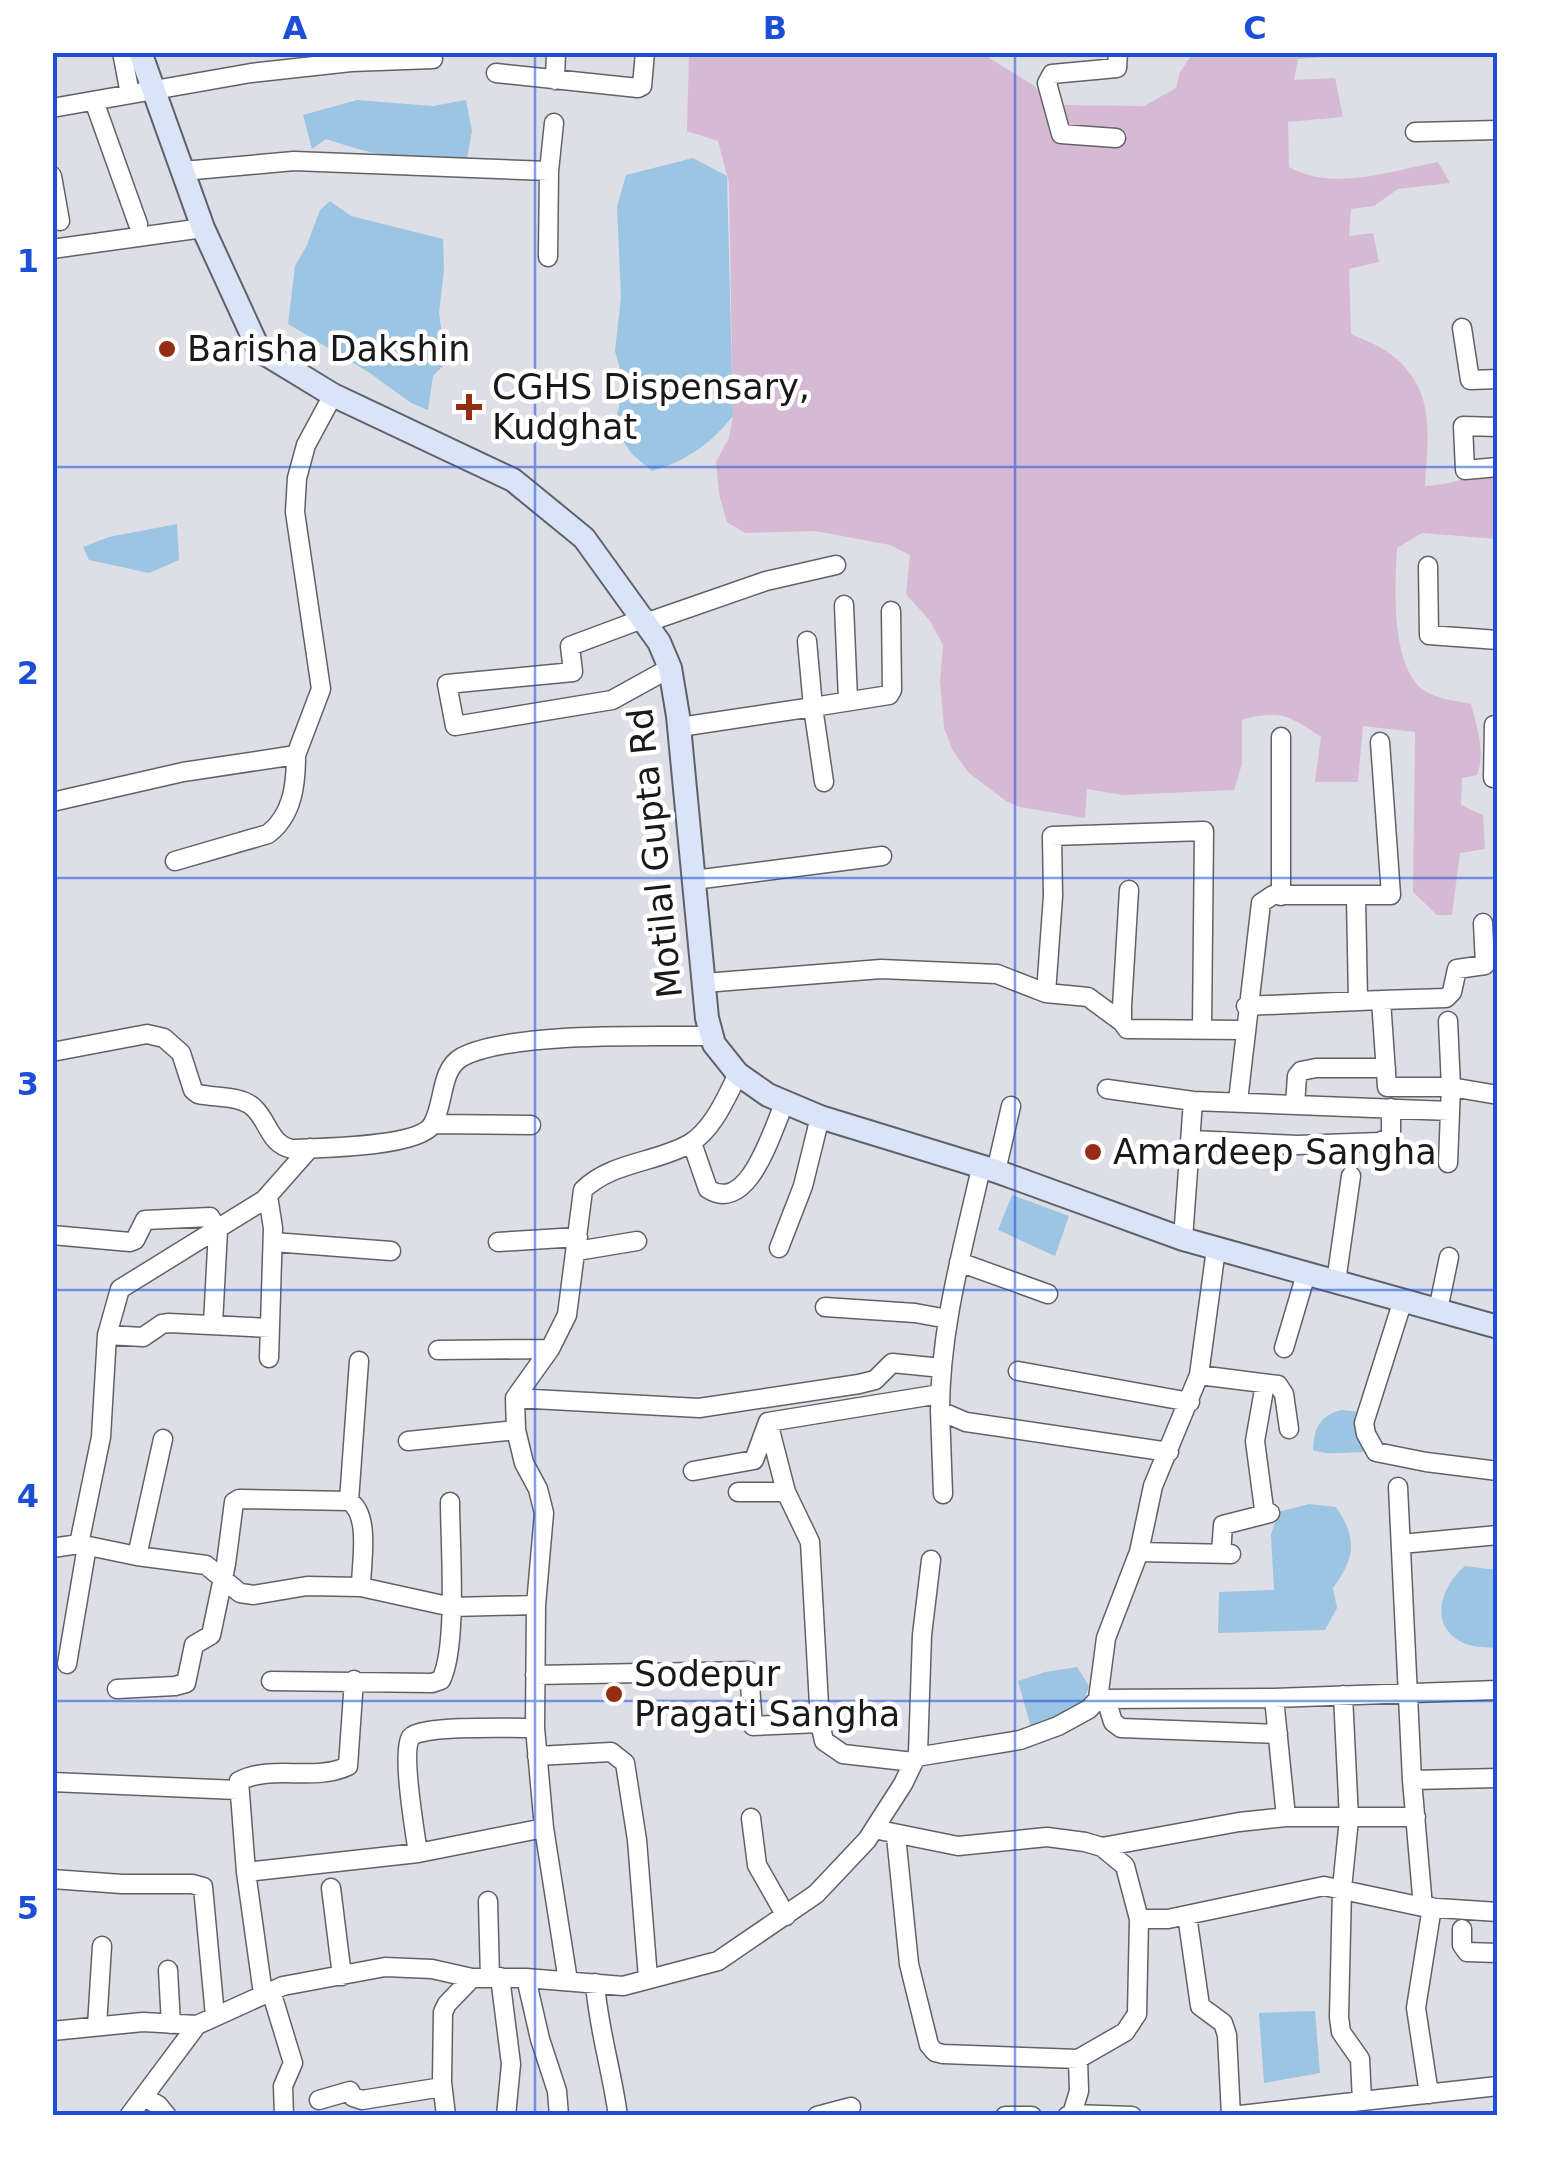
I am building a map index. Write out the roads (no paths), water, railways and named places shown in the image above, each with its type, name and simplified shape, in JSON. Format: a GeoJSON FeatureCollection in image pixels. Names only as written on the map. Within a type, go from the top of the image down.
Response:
{"type":"FeatureCollection","features":[{"type":"Feature","properties":{"kind":"street"},"geometry":{"type":"LineString","coordinates":[[122,52],[130,94]]}},
{"type":"Feature","properties":{"kind":"street","name":"Motilal Gupta Rd"},"geometry":{"type":"LineString","coordinates":[[140,52],[203,228],[260,350],[333,395],[512,480],[584,538],[646,620],[670,668],[680,727],[712,1036],[738,1074],[768,1096],[820,1117],[904,1141],[1183,1240],[1498,1327]]}},
{"type":"Feature","properties":{"kind":"street"},"geometry":{"type":"LineString","coordinates":[[555,80],[556,52]]}},
{"type":"Feature","properties":{"kind":"street"},"geometry":{"type":"LineString","coordinates":[[496,73],[638,88],[642,86],[645,52]]}},
{"type":"Feature","properties":{"kind":"street"},"geometry":{"type":"LineString","coordinates":[[1116,138],[1061,134],[1047,82],[1052,74],[1118,68],[1118,52]]}},
{"type":"Feature","properties":{"kind":"street"},"geometry":{"type":"LineString","coordinates":[[52,108],[301,67],[433,59]]}},
{"type":"Feature","properties":{"kind":"street"},"geometry":{"type":"LineString","coordinates":[[94,101],[138,224]]}},
{"type":"Feature","properties":{"kind":"street"},"geometry":{"type":"LineString","coordinates":[[548,257],[554,123]]}},
{"type":"Feature","properties":{"kind":"street"},"geometry":{"type":"LineString","coordinates":[[1415,132],[1498,130]]}},
{"type":"Feature","properties":{"kind":"street"},"geometry":{"type":"LineString","coordinates":[[183,171],[294,161],[549,171]]}},
{"type":"Feature","properties":{"kind":"street"},"geometry":{"type":"LineString","coordinates":[[52,176],[60,222]]}},
{"type":"Feature","properties":{"kind":"street"},"geometry":{"type":"LineString","coordinates":[[52,248],[203,228]]}},
{"type":"Feature","properties":{"kind":"street"},"geometry":{"type":"LineString","coordinates":[[1462,328],[1470,380],[1498,379]]}},
{"type":"Feature","properties":{"kind":"street"},"geometry":{"type":"LineString","coordinates":[[175,861],[268,834],[278,826],[291,799],[296,755],[320,688],[294,512],[297,478],[306,445],[333,395]]}},
{"type":"Feature","properties":{"kind":"street"},"geometry":{"type":"LineString","coordinates":[[1498,427],[1464,426],[1465,470],[1498,467]]}},
{"type":"Feature","properties":{"kind":"street"},"geometry":{"type":"LineString","coordinates":[[670,668],[612,700],[455,726],[448,684],[573,672],[570,646],[766,580],[836,565]]}},
{"type":"Feature","properties":{"kind":"street"},"geometry":{"type":"LineString","coordinates":[[1428,566],[1428,635],[1498,640]]}},
{"type":"Feature","properties":{"kind":"street"},"geometry":{"type":"LineString","coordinates":[[844,605],[848,700]]}},
{"type":"Feature","properties":{"kind":"street"},"geometry":{"type":"LineString","coordinates":[[680,727],[881,698],[891,692],[890,611]]}},
{"type":"Feature","properties":{"kind":"street"},"geometry":{"type":"LineString","coordinates":[[807,641],[824,782]]}},
{"type":"Feature","properties":{"kind":"street"},"geometry":{"type":"LineString","coordinates":[[1498,725],[1494,725],[1493,778],[1498,778]]}},
{"type":"Feature","properties":{"kind":"street"},"geometry":{"type":"LineString","coordinates":[[1281,737],[1281,896]]}},
{"type":"Feature","properties":{"kind":"street"},"geometry":{"type":"LineString","coordinates":[[1238,1102],[1246,1006],[1261,903],[1268,896],[1391,895],[1380,742]]}},
{"type":"Feature","properties":{"kind":"street"},"geometry":{"type":"LineString","coordinates":[[52,802],[182,772],[296,755]]}},
{"type":"Feature","properties":{"kind":"street"},"geometry":{"type":"LineString","coordinates":[[1046,993],[1053,896],[1052,836],[1204,830],[1202,1029]]}},
{"type":"Feature","properties":{"kind":"street"},"geometry":{"type":"LineString","coordinates":[[694,880],[882,856]]}},
{"type":"Feature","properties":{"kind":"street"},"geometry":{"type":"LineString","coordinates":[[1122,1022],[1129,890]]}},
{"type":"Feature","properties":{"kind":"street"},"geometry":{"type":"LineString","coordinates":[[1356,897],[1358,1001]]}},
{"type":"Feature","properties":{"kind":"street"},"geometry":{"type":"LineString","coordinates":[[1246,1006],[1446,998],[1452,992],[1457,969],[1485,966],[1482,923]]}},
{"type":"Feature","properties":{"kind":"street"},"geometry":{"type":"LineString","coordinates":[[704,983],[882,969],[998,974],[1046,993],[1088,997],[1127,1029],[1244,1030]]}},
{"type":"Feature","properties":{"kind":"street"},"geometry":{"type":"LineString","coordinates":[[1380,1000],[1387,1087],[1451,1088],[1498,1094]]}},
{"type":"Feature","properties":{"kind":"street"},"geometry":{"type":"LineString","coordinates":[[1448,1021],[1448,1163]]}},
{"type":"Feature","properties":{"kind":"street"},"geometry":{"type":"LineString","coordinates":[[52,1052],[147,1034],[164,1038],[181,1052],[192,1090],[254,1108],[281,1147],[310,1148],[412,1137],[433,1124],[530,1124]]}},
{"type":"Feature","properties":{"kind":"street"},"geometry":{"type":"LineString","coordinates":[[433,1124],[454,1062],[472,1053],[518,1043],[572,1039],[712,1036]]}},
{"type":"Feature","properties":{"kind":"street"},"geometry":{"type":"LineString","coordinates":[[1296,1105],[1297,1076],[1301,1071],[1386,1068]]}},
{"type":"Feature","properties":{"kind":"street"},"geometry":{"type":"LineString","coordinates":[[568,1981],[536,1756],[536,1605],[544,1513],[524,1463],[516,1430],[515,1398],[550,1349],[567,1314],[583,1190],[593,1179],[692,1143],[716,1116],[738,1074]]}},
{"type":"Feature","properties":{"kind":"street"},"geometry":{"type":"LineString","coordinates":[[1107,1089],[1193,1101],[1450,1111]]}},
{"type":"Feature","properties":{"kind":"street"},"geometry":{"type":"LineString","coordinates":[[1183,1240],[1193,1101]]}},
{"type":"Feature","properties":{"kind":"street"},"geometry":{"type":"LineString","coordinates":[[692,1143],[708,1189],[727,1195],[737,1191],[753,1172],[785,1102]]}},
{"type":"Feature","properties":{"kind":"street"},"geometry":{"type":"LineString","coordinates":[[943,1494],[940,1403],[948,1319],[960,1262],[1011,1106]]}},
{"type":"Feature","properties":{"kind":"street"},"geometry":{"type":"LineString","coordinates":[[1192,1140],[1298,1145],[1379,1142],[1391,1137],[1392,1108]]}},
{"type":"Feature","properties":{"kind":"street"},"geometry":{"type":"LineString","coordinates":[[779,1248],[803,1186],[820,1117]]}},
{"type":"Feature","properties":{"kind":"street"},"geometry":{"type":"LineString","coordinates":[[67,1664],[101,1437],[107,1334],[120,1289],[268,1196],[310,1148]]}},
{"type":"Feature","properties":{"kind":"street"},"geometry":{"type":"LineString","coordinates":[[1336,1282],[1351,1176]]}},
{"type":"Feature","properties":{"kind":"street"},"geometry":{"type":"LineString","coordinates":[[268,1196],[273,1242],[269,1358]]}},
{"type":"Feature","properties":{"kind":"street"},"geometry":{"type":"LineString","coordinates":[[52,1235],[130,1242],[145,1220],[205,1216],[214,1220],[218,1230],[214,1324]]}},
{"type":"Feature","properties":{"kind":"street"},"geometry":{"type":"LineString","coordinates":[[498,1242],[637,1241]]}},
{"type":"Feature","properties":{"kind":"street"},"geometry":{"type":"LineString","coordinates":[[273,1242],[391,1251]]}},
{"type":"Feature","properties":{"kind":"street"},"geometry":{"type":"LineString","coordinates":[[1216,1249],[1199,1375],[1153,1486],[1139,1552],[1106,1638],[1102,1699],[1112,1722],[1120,1728],[1278,1734]]}},
{"type":"Feature","properties":{"kind":"street"},"geometry":{"type":"LineString","coordinates":[[1438,1310],[1449,1257]]}},
{"type":"Feature","properties":{"kind":"street"},"geometry":{"type":"LineString","coordinates":[[960,1262],[1048,1294]]}},
{"type":"Feature","properties":{"kind":"street"},"geometry":{"type":"LineString","coordinates":[[1284,1348],[1306,1274]]}},
{"type":"Feature","properties":{"kind":"street"},"geometry":{"type":"LineString","coordinates":[[1403,1300],[1364,1423],[1366,1434],[1376,1452],[1498,1471]]}},
{"type":"Feature","properties":{"kind":"street"},"geometry":{"type":"LineString","coordinates":[[825,1307],[914,1312],[948,1319]]}},
{"type":"Feature","properties":{"kind":"street"},"geometry":{"type":"LineString","coordinates":[[107,1334],[143,1337],[169,1322],[270,1328]]}},
{"type":"Feature","properties":{"kind":"street"},"geometry":{"type":"LineString","coordinates":[[438,1350],[550,1349]]}},
{"type":"Feature","properties":{"kind":"street"},"geometry":{"type":"LineString","coordinates":[[348,1501],[359,1361]]}},
{"type":"Feature","properties":{"kind":"street"},"geometry":{"type":"LineString","coordinates":[[515,1398],[699,1408],[860,1384],[875,1380],[892,1363],[942,1368]]}},
{"type":"Feature","properties":{"kind":"street"},"geometry":{"type":"LineString","coordinates":[[1018,1371],[1190,1402]]}},
{"type":"Feature","properties":{"kind":"street"},"geometry":{"type":"LineString","coordinates":[[1199,1375],[1282,1388],[1288,1429]]}},
{"type":"Feature","properties":{"kind":"street"},"geometry":{"type":"LineString","coordinates":[[1139,1552],[1226,1554],[1222,1525],[1267,1511],[1256,1441],[1264,1384]]}},
{"type":"Feature","properties":{"kind":"street"},"geometry":{"type":"LineString","coordinates":[[768,1422],[940,1403],[966,1422],[1169,1452]]}},
{"type":"Feature","properties":{"kind":"street"},"geometry":{"type":"LineString","coordinates":[[693,1470],[754,1460],[768,1422]]}},
{"type":"Feature","properties":{"kind":"street"},"geometry":{"type":"LineString","coordinates":[[768,1422],[786,1492],[810,1542],[820,1723],[824,1740],[843,1754],[915,1759],[1020,1740],[1058,1726],[1102,1699],[1498,1690]]}},
{"type":"Feature","properties":{"kind":"street"},"geometry":{"type":"LineString","coordinates":[[408,1441],[516,1430]]}},
{"type":"Feature","properties":{"kind":"street"},"geometry":{"type":"LineString","coordinates":[[137,1556],[163,1440]]}},
{"type":"Feature","properties":{"kind":"street"},"geometry":{"type":"LineString","coordinates":[[1398,1487],[1412,1780],[1428,1907],[1416,2008],[1429,2094]]}},
{"type":"Feature","properties":{"kind":"street"},"geometry":{"type":"LineString","coordinates":[[738,1492],[786,1492]]}},
{"type":"Feature","properties":{"kind":"street"},"geometry":{"type":"LineString","coordinates":[[117,1689],[186,1683],[194,1645],[211,1634],[234,1502],[264,1498],[348,1501],[360,1509],[361,1587]]}},
{"type":"Feature","properties":{"kind":"street"},"geometry":{"type":"LineString","coordinates":[[270,1681],[441,1680],[446,1668],[452,1607],[450,1502]]}},
{"type":"Feature","properties":{"kind":"street"},"geometry":{"type":"LineString","coordinates":[[1400,1544],[1498,1535]]}},
{"type":"Feature","properties":{"kind":"street"},"geometry":{"type":"LineString","coordinates":[[52,1548],[83,1545],[206,1565],[240,1593],[254,1595],[308,1586],[361,1587],[452,1607],[536,1605]]}},
{"type":"Feature","properties":{"kind":"street"},"geometry":{"type":"LineString","coordinates":[[52,2031],[97,2026],[197,2025],[283,1986],[385,1967],[623,1986],[718,1962],[816,1894],[874,1829],[915,1759],[931,1560]]}},
{"type":"Feature","properties":{"kind":"street"},"geometry":{"type":"LineString","coordinates":[[535,1674],[749,1672],[752,1726],[820,1723]]}},
{"type":"Feature","properties":{"kind":"street"},"geometry":{"type":"LineString","coordinates":[[284,2116],[283,2086],[293,2063],[267,1992],[246,1872],[237,1790],[239,1781],[248,1777],[336,1771],[348,1766],[354,1680]]}},
{"type":"Feature","properties":{"kind":"street"},"geometry":{"type":"LineString","coordinates":[[1343,1695],[1349,1819],[1342,1888],[1339,2017],[1341,2032],[1360,2059],[1362,2101]]}},
{"type":"Feature","properties":{"kind":"street"},"geometry":{"type":"LineString","coordinates":[[1274,1698],[1286,1817]]}},
{"type":"Feature","properties":{"kind":"street"},"geometry":{"type":"LineString","coordinates":[[418,1853],[410,1788],[410,1738],[417,1732],[436,1730],[535,1728]]}},
{"type":"Feature","properties":{"kind":"street"},"geometry":{"type":"LineString","coordinates":[[536,1756],[611,1752],[625,1762],[637,1840],[648,1978]]}},
{"type":"Feature","properties":{"kind":"street"},"geometry":{"type":"LineString","coordinates":[[1412,1780],[1498,1778]]}},
{"type":"Feature","properties":{"kind":"street"},"geometry":{"type":"LineString","coordinates":[[52,1782],[237,1790]]}},
{"type":"Feature","properties":{"kind":"street"},"geometry":{"type":"LineString","coordinates":[[874,1829],[958,1846],[1047,1837],[1102,1847],[1286,1817],[1416,1817]]}},
{"type":"Feature","properties":{"kind":"street"},"geometry":{"type":"LineString","coordinates":[[752,1818],[757,1865],[786,1916]]}},
{"type":"Feature","properties":{"kind":"street"},"geometry":{"type":"LineString","coordinates":[[246,1872],[418,1853],[544,1828]]}},
{"type":"Feature","properties":{"kind":"street"},"geometry":{"type":"LineString","coordinates":[[896,1836],[910,1964],[934,2052],[1078,2059],[1125,2032],[1137,2014],[1140,1919],[1126,1866],[1102,1847]]}},
{"type":"Feature","properties":{"kind":"street"},"geometry":{"type":"LineString","coordinates":[[52,1879],[203,1887],[216,2016]]}},
{"type":"Feature","properties":{"kind":"street"},"geometry":{"type":"LineString","coordinates":[[1140,1919],[1187,1915],[1324,1886],[1428,1907],[1498,1912]]}},
{"type":"Feature","properties":{"kind":"street"},"geometry":{"type":"LineString","coordinates":[[331,1888],[342,1976]]}},
{"type":"Feature","properties":{"kind":"street"},"geometry":{"type":"LineString","coordinates":[[488,1902],[488,1978],[511,2064],[506,2116]]}},
{"type":"Feature","properties":{"kind":"street"},"geometry":{"type":"LineString","coordinates":[[1187,1915],[1200,2006],[1223,2023],[1227,2035],[1231,2116],[1498,2086]]}},
{"type":"Feature","properties":{"kind":"street"},"geometry":{"type":"LineString","coordinates":[[1462,1929],[1462,1945],[1468,1952],[1498,1953]]}},
{"type":"Feature","properties":{"kind":"street"},"geometry":{"type":"LineString","coordinates":[[97,2026],[102,1946]]}},
{"type":"Feature","properties":{"kind":"street"},"geometry":{"type":"LineString","coordinates":[[168,1970],[171,2024]]}},
{"type":"Feature","properties":{"kind":"street"},"geometry":{"type":"LineString","coordinates":[[446,2116],[442,2087],[443,2012],[447,2004],[488,1978]]}},
{"type":"Feature","properties":{"kind":"street"},"geometry":{"type":"LineString","coordinates":[[526,1978],[559,2116]]}},
{"type":"Feature","properties":{"kind":"street"},"geometry":{"type":"LineString","coordinates":[[595,1983],[618,2116]]}},
{"type":"Feature","properties":{"kind":"street"},"geometry":{"type":"LineString","coordinates":[[128,2116],[197,2025]]}},
{"type":"Feature","properties":{"kind":"street"},"geometry":{"type":"LineString","coordinates":[[1078,2059],[1079,2091],[1070,2115],[1132,2116]]}},
{"type":"Feature","properties":{"kind":"street"},"geometry":{"type":"LineString","coordinates":[[318,2100],[350,2091],[357,2100],[442,2087]]}},
{"type":"Feature","properties":{"kind":"street"},"geometry":{"type":"LineString","coordinates":[[144,2097],[167,2116]]}},
{"type":"Feature","properties":{"kind":"street"},"geometry":{"type":"LineString","coordinates":[[817,2116],[852,2107]]}},
{"type":"Feature","properties":{"kind":"street"},"geometry":{"type":"LineString","coordinates":[[1005,2116],[1032,2116]]}},
{"type":"Feature","properties":{"kind":"water"},"geometry":{"type":"Polygon","coordinates":[[[357,100],[433,106],[466,100],[472,131],[467,158],[417,161],[326,139],[312,149],[303,115],[357,100]]]}},
{"type":"Feature","properties":{"kind":"water"},"geometry":{"type":"Polygon","coordinates":[[[693,158],[727,176],[733,416],[697,450],[652,471],[632,454],[619,435],[617,416],[624,383],[615,351],[621,297],[617,207],[626,175],[693,158]]]}},
{"type":"Feature","properties":{"kind":"water"},"geometry":{"type":"Polygon","coordinates":[[[330,201],[351,216],[443,239],[439,313],[446,363],[433,376],[428,410],[288,324],[295,266],[320,210],[330,201]]]}},
{"type":"Feature","properties":{"kind":"water"},"geometry":{"type":"Polygon","coordinates":[[[177,524],[179,560],[149,573],[89,560],[83,547],[109,537],[177,524]]]}},
{"type":"Feature","properties":{"kind":"water"},"geometry":{"type":"Polygon","coordinates":[[[1012,1195],[1069,1216],[1055,1256],[998,1230],[1012,1195]]]}},
{"type":"Feature","properties":{"kind":"water"},"geometry":{"type":"Polygon","coordinates":[[[1342,1410],[1360,1412],[1363,1452],[1313,1450],[1320,1424],[1328,1415],[1342,1410]]]}},
{"type":"Feature","properties":{"kind":"water"},"geometry":{"type":"Polygon","coordinates":[[[1309,1504],[1336,1507],[1350,1538],[1350,1557],[1333,1588],[1337,1608],[1325,1630],[1218,1633],[1219,1592],[1274,1590],[1271,1535],[1278,1512],[1309,1504]]]}},
{"type":"Feature","properties":{"kind":"water"},"geometry":{"type":"Polygon","coordinates":[[[1465,1566],[1497,1570],[1497,1648],[1466,1644],[1454,1637],[1442,1618],[1444,1596],[1465,1566]]]}},
{"type":"Feature","properties":{"kind":"water"},"geometry":{"type":"Polygon","coordinates":[[[1077,1667],[1089,1686],[1083,1703],[1032,1731],[1018,1681],[1077,1667]]]}},
{"type":"Feature","properties":{"kind":"water"},"geometry":{"type":"Polygon","coordinates":[[[1315,2011],[1320,2073],[1264,2083],[1259,2013],[1315,2011]]]}},
{"type":"Feature","properties":{"kind":"place","name":"Barisha Dakshin"},"geometry":{"type":"Point","coordinates":[167,349]}},
{"type":"Feature","properties":{"kind":"place","name":"CGHS Dispensary, Kudghat"},"geometry":{"type":"Point","coordinates":[469,407]}},
{"type":"Feature","properties":{"kind":"place","name":"Amardeep Sangha"},"geometry":{"type":"Point","coordinates":[1093,1152]}},
{"type":"Feature","properties":{"kind":"place","name":"Sodepur Pragati Sangha"},"geometry":{"type":"Point","coordinates":[614,1694]}}]}
